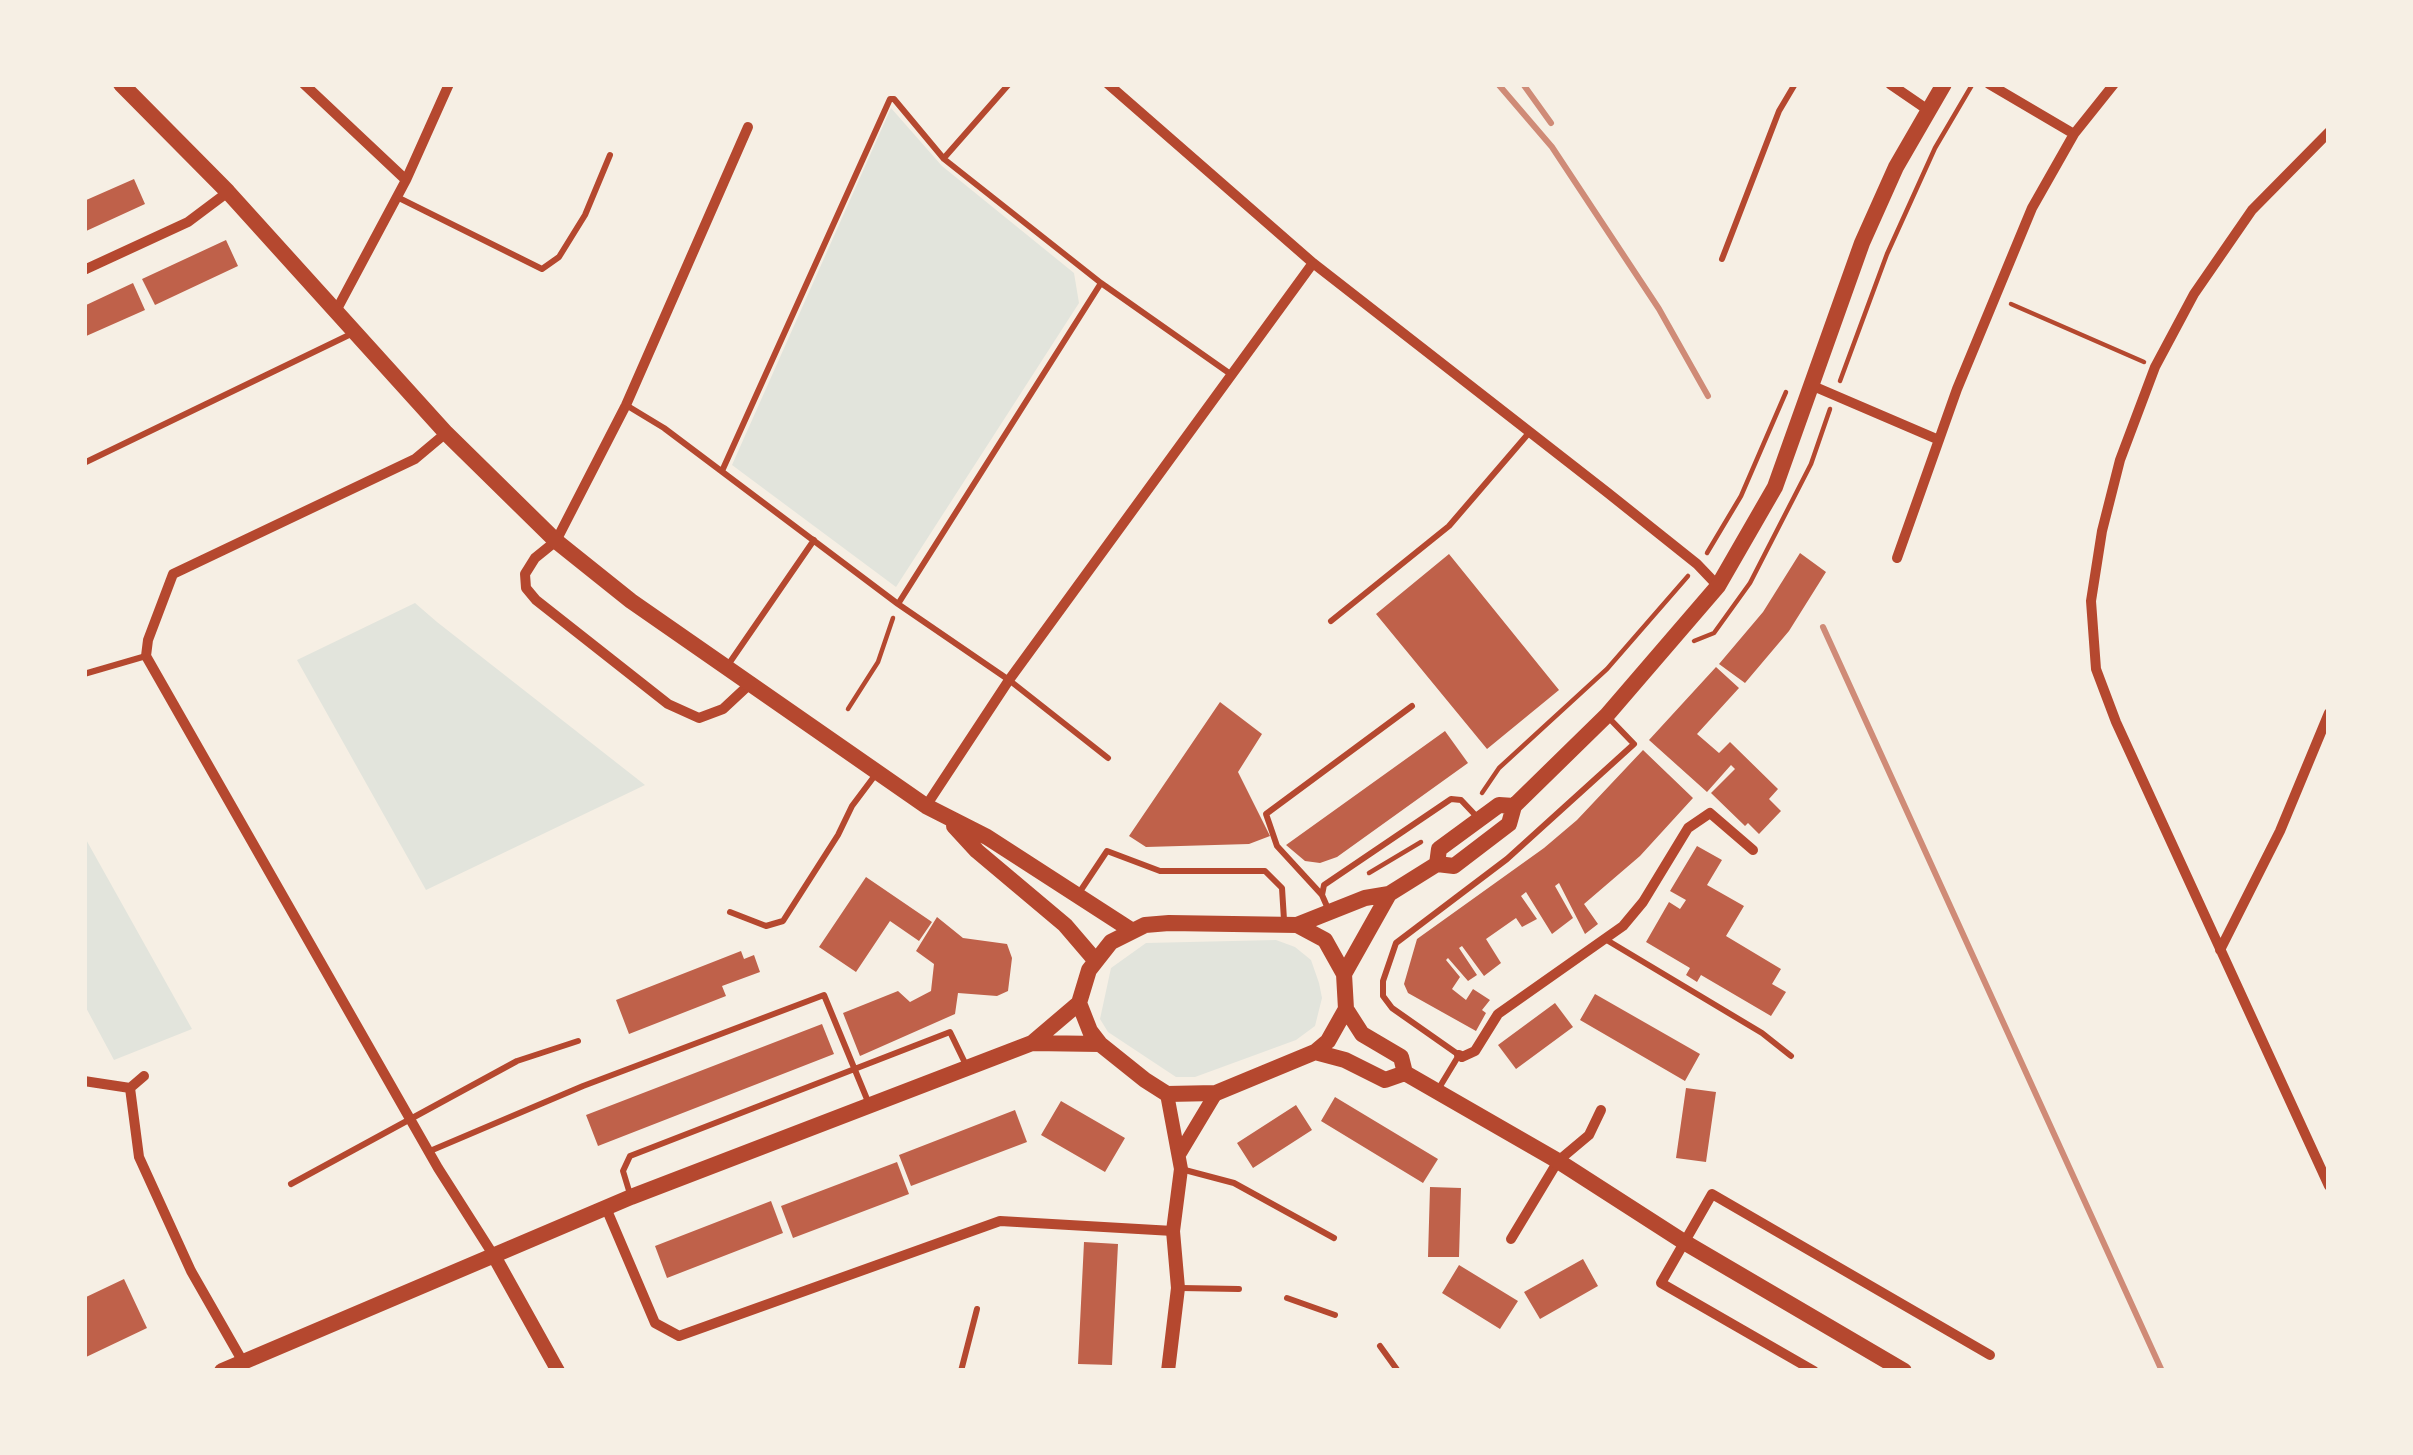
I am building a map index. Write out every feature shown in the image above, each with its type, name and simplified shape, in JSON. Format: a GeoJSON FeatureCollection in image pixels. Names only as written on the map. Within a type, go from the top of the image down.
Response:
{"type":"FeatureCollection","features":[{"type":"Feature","properties":{"kind":"main road"},"geometry":{"type":"LineString","coordinates":[[121,84],[228,192],[446,434],[556,541],[632,601],[926,806],[987,837],[1131,930]]}},
{"type":"Feature","properties":{"kind":"main road"},"geometry":{"type":"LineString","coordinates":[[1346,1009],[1328,1041],[1315,1052],[1216,1093],[1168,1094],[1100,1044],[1079,1003],[1095,960],[1131,930],[1169,923],[1291,925],[1389,894],[1437,864],[1454,866],[1509,824],[1514,806],[1607,715],[1718,586],[1775,487],[1862,243],[1896,166],[1944,84]]}},
{"type":"Feature","properties":{"kind":"main road"},"geometry":{"type":"LineString","coordinates":[[1437,864],[1439,849],[1499,805],[1514,806]]}},
{"type":"Feature","properties":{"kind":"main road"},"geometry":{"type":"LineString","coordinates":[[949,820],[977,851],[1064,925],[1095,960]]}},
{"type":"Feature","properties":{"kind":"main road"},"geometry":{"type":"LineString","coordinates":[[1345,974],[1389,894]]}},
{"type":"Feature","properties":{"kind":"main road"},"geometry":{"type":"LineString","coordinates":[[1291,925],[1325,940],[1345,974],[1346,1009],[1362,1034],[1401,1057],[1405,1073],[1904,1371]]}},
{"type":"Feature","properties":{"kind":"main road"},"geometry":{"type":"LineString","coordinates":[[222,1371],[631,1197],[1032,1043],[1079,1003]]}},
{"type":"Feature","properties":{"kind":"main road"},"geometry":{"type":"LineString","coordinates":[[1032,1043],[1100,1044]]}},
{"type":"Feature","properties":{"kind":"main road"},"geometry":{"type":"LineString","coordinates":[[1315,1052],[1345,1060],[1385,1080],[1405,1073]]}},
{"type":"Feature","properties":{"kind":"street"},"geometry":{"type":"LineString","coordinates":[[304,84],[406,180]]}},
{"type":"Feature","properties":{"kind":"street"},"geometry":{"type":"LineString","coordinates":[[336,311],[406,180],[449,84]]}},
{"type":"Feature","properties":{"kind":"street"},"geometry":{"type":"LineString","coordinates":[[1108,84],[1313,263],[1626,507],[1718,586]]}},
{"type":"Feature","properties":{"kind":"street"},"geometry":{"type":"LineString","coordinates":[[1890,84],[1928,110]]}},
{"type":"Feature","properties":{"kind":"street"},"geometry":{"type":"LineString","coordinates":[[1989,84],[2074,134]]}},
{"type":"Feature","properties":{"kind":"street"},"geometry":{"type":"LineString","coordinates":[[1898,558],[1939,440],[2032,208],[2074,134],[2114,84]]}},
{"type":"Feature","properties":{"kind":"street"},"geometry":{"type":"LineString","coordinates":[[748,127],[626,405],[556,541],[525,574],[526,588],[536,600],[668,704],[699,718],[723,709],[752,682]]}},
{"type":"Feature","properties":{"kind":"street"},"geometry":{"type":"LineString","coordinates":[[2329,132],[2252,210],[2194,294],[2155,367],[2120,460],[2091,601],[2096,669],[2116,722],[2329,1186]]}},
{"type":"Feature","properties":{"kind":"street"},"geometry":{"type":"LineString","coordinates":[[84,270],[188,223],[228,192]]}},
{"type":"Feature","properties":{"kind":"street"},"geometry":{"type":"LineString","coordinates":[[926,806],[1009,680],[1313,263]]}},
{"type":"Feature","properties":{"kind":"street"},"geometry":{"type":"LineString","coordinates":[[1814,386],[1939,440]]}},
{"type":"Feature","properties":{"kind":"street"},"geometry":{"type":"LineString","coordinates":[[446,434],[415,459],[172,574],[146,656],[558,1371]]}},
{"type":"Feature","properties":{"kind":"street"},"geometry":{"type":"LineString","coordinates":[[2220,950],[2279,831],[2329,712]]}},
{"type":"Feature","properties":{"kind":"street"},"geometry":{"type":"LineString","coordinates":[[1459,1055],[1475,1051],[1498,1014],[1623,926],[1688,828],[1710,813],[1753,850]]}},
{"type":"Feature","properties":{"kind":"street"},"geometry":{"type":"LineString","coordinates":[[84,1081],[130,1088],[144,1076]]}},
{"type":"Feature","properties":{"kind":"street"},"geometry":{"type":"LineString","coordinates":[[130,1088],[139,1157],[191,1271],[243,1362]]}},
{"type":"Feature","properties":{"kind":"street"},"geometry":{"type":"LineString","coordinates":[[1168,1371],[1178,1288],[1173,1231],[1181,1161],[1216,1093]]}},
{"type":"Feature","properties":{"kind":"street"},"geometry":{"type":"LineString","coordinates":[[1168,1094],[1181,1161]]}},
{"type":"Feature","properties":{"kind":"street"},"geometry":{"type":"LineString","coordinates":[[1511,1239],[1558,1161],[1588,1135],[1600,1110]]}},
{"type":"Feature","properties":{"kind":"street"},"geometry":{"type":"LineString","coordinates":[[1814,1371],[1661,1283],[1712,1194],[1990,1355]]}},
{"type":"Feature","properties":{"kind":"street"},"geometry":{"type":"LineString","coordinates":[[606,1208],[656,1323],[679,1336],[1000,1221],[1173,1231]]}},
{"type":"Feature","properties":{"kind":"lane"},"geometry":{"type":"LineString","coordinates":[[944,159],[1009,84]]}},
{"type":"Feature","properties":{"kind":"lane"},"geometry":{"type":"LineString","coordinates":[[1722,259],[1779,111],[1795,84]]}},
{"type":"Feature","properties":{"kind":"lane"},"geometry":{"type":"LineString","coordinates":[[722,471],[888,100],[894,99],[944,159],[1101,283],[1232,376]]}},
{"type":"Feature","properties":{"kind":"lane"},"geometry":{"type":"LineString","coordinates":[[397,197],[542,269],[559,256],[585,215],[610,155]]}},
{"type":"Feature","properties":{"kind":"lane"},"geometry":{"type":"LineString","coordinates":[[898,604],[1101,283]]}},
{"type":"Feature","properties":{"kind":"lane"},"geometry":{"type":"LineString","coordinates":[[84,463],[352,333]]}},
{"type":"Feature","properties":{"kind":"lane"},"geometry":{"type":"LineString","coordinates":[[626,405],[1009,680],[1108,758]]}},
{"type":"Feature","properties":{"kind":"lane"},"geometry":{"type":"LineString","coordinates":[[1330,621],[1449,526],[1528,434]]}},
{"type":"Feature","properties":{"kind":"lane"},"geometry":{"type":"LineString","coordinates":[[728,665],[814,539]]}},
{"type":"Feature","properties":{"kind":"lane"},"geometry":{"type":"LineString","coordinates":[[84,674],[146,656]]}},
{"type":"Feature","properties":{"kind":"lane"},"geometry":{"type":"LineString","coordinates":[[1330,914],[1322,895],[1277,846],[1266,814],[1412,706]]}},
{"type":"Feature","properties":{"kind":"lane"},"geometry":{"type":"LineString","coordinates":[[1438,1091],[1459,1055],[1392,1008],[1383,996],[1396,943],[1507,859],[1634,744],[1607,715]]}},
{"type":"Feature","properties":{"kind":"lane"},"geometry":{"type":"LineString","coordinates":[[730,912],[766,926],[782,921],[878,772]]}},
{"type":"Feature","properties":{"kind":"lane"},"geometry":{"type":"LineString","coordinates":[[1322,895],[1324,885],[1451,799],[1461,800],[1479,819]]}},
{"type":"Feature","properties":{"kind":"lane"},"geometry":{"type":"LineString","coordinates":[[1078,896],[1107,850],[1160,871],[1264,871],[1282,888],[1291,925]]}},
{"type":"Feature","properties":{"kind":"lane"},"geometry":{"type":"LineString","coordinates":[[1602,938],[1762,1033],[1791,1056]]}},
{"type":"Feature","properties":{"kind":"lane"},"geometry":{"type":"LineString","coordinates":[[430,1151],[584,1086],[824,995],[869,1104]]}},
{"type":"Feature","properties":{"kind":"lane"},"geometry":{"type":"LineString","coordinates":[[631,1197],[623,1171],[630,1156],[950,1032],[967,1068]]}},
{"type":"Feature","properties":{"kind":"lane"},"geometry":{"type":"LineString","coordinates":[[291,1184],[517,1060],[578,1041]]}},
{"type":"Feature","properties":{"kind":"lane"},"geometry":{"type":"LineString","coordinates":[[1181,1161],[1234,1183],[1334,1238]]}},
{"type":"Feature","properties":{"kind":"lane"},"geometry":{"type":"LineString","coordinates":[[1178,1288],[1239,1289]]}},
{"type":"Feature","properties":{"kind":"lane"},"geometry":{"type":"LineString","coordinates":[[1287,1298],[1336,1315]]}},
{"type":"Feature","properties":{"kind":"lane"},"geometry":{"type":"LineString","coordinates":[[961,1371],[977,1309]]}},
{"type":"Feature","properties":{"kind":"lane"},"geometry":{"type":"LineString","coordinates":[[1380,1346],[1398,1371]]}},
{"type":"Feature","properties":{"kind":"path"},"geometry":{"type":"LineString","coordinates":[[1838,386],[1913,196],[1971,86]]}},
{"type":"Feature","properties":{"kind":"path"},"geometry":{"type":"LineString","coordinates":[[1995,298],[2155,367]]}},
{"type":"Feature","properties":{"kind":"path"},"geometry":{"type":"LineString","coordinates":[[1782,525],[1833,402]]}},
{"type":"Feature","properties":{"kind":"path"},"geometry":{"type":"LineString","coordinates":[[1706,554],[1745,487]]}},
{"type":"Feature","properties":{"kind":"path"},"geometry":{"type":"LineString","coordinates":[[1481,794],[1499,768],[1607,669],[1688,575]]}},
{"type":"Feature","properties":{"kind":"path"},"geometry":{"type":"LineString","coordinates":[[848,710],[878,662],[898,604]]}},
{"type":"Feature","properties":{"kind":"path"},"geometry":{"type":"LineString","coordinates":[[1360,878],[1430,834]]}},
{"type":"Feature","properties":{"kind":"shaded area"},"geometry":{"type":"Polygon","coordinates":[[[891,108],[942,166],[1074,273],[1079,303],[896,587],[732,465],[891,108]]]}},
{"type":"Feature","properties":{"kind":"shaded area"},"geometry":{"type":"Polygon","coordinates":[[[415,603],[645,785],[426,890],[297,660],[415,603]]]}},
{"type":"Feature","properties":{"kind":"shaded area"},"geometry":{"type":"Polygon","coordinates":[[[84,836],[192,1029],[114,1060],[84,1004],[84,836]]]}},
{"type":"Feature","properties":{"kind":"shaded area"},"geometry":{"type":"Polygon","coordinates":[[[1276,940],[1311,960],[1322,998],[1315,1026],[1296,1040],[1195,1077],[1176,1077],[1108,1032],[1100,1019],[1111,968],[1146,943],[1276,940]]]}},
{"type":"Feature","properties":{"kind":"building"},"geometry":{"type":"Polygon","coordinates":[[[134,179],[145,204],[84,232],[84,201],[134,179]]]}},
{"type":"Feature","properties":{"kind":"building"},"geometry":{"type":"Polygon","coordinates":[[[226,240],[238,266],[155,305],[142,279],[226,240]]]}},
{"type":"Feature","properties":{"kind":"building"},"geometry":{"type":"Polygon","coordinates":[[[133,283],[145,310],[84,337],[84,306],[133,283]]]}},
{"type":"Feature","properties":{"kind":"building"},"geometry":{"type":"Polygon","coordinates":[[[1800,553],[1826,572],[1789,631],[1745,683],[1719,664],[1763,612],[1800,553]]]}},
{"type":"Feature","properties":{"kind":"building"},"geometry":{"type":"Polygon","coordinates":[[[1449,554],[1559,690],[1487,749],[1376,614],[1449,554]]]}},
{"type":"Feature","properties":{"kind":"building"},"geometry":{"type":"Polygon","coordinates":[[[1716,667],[1739,688],[1697,734],[1719,753],[1730,742],[1778,789],[1769,799],[1781,811],[1759,834],[1711,793],[1735,769],[1731,765],[1707,792],[1649,740],[1716,667]]]}},
{"type":"Feature","properties":{"kind":"building"},"geometry":{"type":"Polygon","coordinates":[[[1220,702],[1262,734],[1238,772],[1270,836],[1249,844],[1146,847],[1129,836],[1220,702]]]}},
{"type":"Feature","properties":{"kind":"building"},"geometry":{"type":"Polygon","coordinates":[[[1445,731],[1468,763],[1337,857],[1320,863],[1305,861],[1286,845],[1445,731]]]}},
{"type":"Feature","properties":{"kind":"building"},"geometry":{"type":"Polygon","coordinates":[[[1643,750],[1693,798],[1640,856],[1584,904],[1598,924],[1585,934],[1559,883],[1555,886],[1573,918],[1552,934],[1526,892],[1521,896],[1537,919],[1522,927],[1516,918],[1486,939],[1501,963],[1484,976],[1459,948],[1477,975],[1468,981],[1448,958],[1460,977],[1452,989],[1466,1000],[1473,989],[1490,1000],[1476,1031],[1408,993],[1404,984],[1417,939],[1544,848],[1643,750]]]}},
{"type":"Feature","properties":{"kind":"building"},"geometry":{"type":"Polygon","coordinates":[[[1697,846],[1722,860],[1707,885],[1744,906],[1726,936],[1781,969],[1772,984],[1786,992],[1771,1016],[1701,975],[1697,982],[1686,975],[1690,968],[1646,942],[1669,902],[1680,909],[1686,900],[1670,891],[1697,846]]]}},
{"type":"Feature","properties":{"kind":"building"},"geometry":{"type":"Polygon","coordinates":[[[866,877],[932,922],[919,941],[890,921],[856,972],[819,947],[866,877]]]}},
{"type":"Feature","properties":{"kind":"building"},"geometry":{"type":"Polygon","coordinates":[[[937,917],[963,938],[1007,944],[1012,958],[1008,991],[997,996],[958,993],[955,1014],[860,1056],[843,1013],[898,991],[910,1002],[931,991],[934,964],[916,951],[937,917]]]}},
{"type":"Feature","properties":{"kind":"building"},"geometry":{"type":"Polygon","coordinates":[[[741,951],[744,959],[754,955],[760,972],[722,986],[726,996],[629,1034],[616,1000],[741,951]]]}},
{"type":"Feature","properties":{"kind":"building"},"geometry":{"type":"Polygon","coordinates":[[[1595,994],[1700,1054],[1685,1081],[1580,1020],[1595,994]]]}},
{"type":"Feature","properties":{"kind":"building"},"geometry":{"type":"Polygon","coordinates":[[[1555,1003],[1573,1027],[1516,1069],[1498,1045],[1555,1003]]]}},
{"type":"Feature","properties":{"kind":"building"},"geometry":{"type":"Polygon","coordinates":[[[822,1024],[834,1054],[598,1146],[586,1115],[822,1024]]]}},
{"type":"Feature","properties":{"kind":"building"},"geometry":{"type":"Polygon","coordinates":[[[1686,1088],[1716,1092],[1706,1162],[1676,1158],[1686,1088]]]}},
{"type":"Feature","properties":{"kind":"building"},"geometry":{"type":"Polygon","coordinates":[[[1335,1097],[1438,1159],[1423,1183],[1321,1121],[1335,1097]]]}},
{"type":"Feature","properties":{"kind":"building"},"geometry":{"type":"Polygon","coordinates":[[[1061,1101],[1125,1138],[1105,1172],[1041,1135],[1061,1101]]]}},
{"type":"Feature","properties":{"kind":"building"},"geometry":{"type":"Polygon","coordinates":[[[1296,1105],[1312,1130],[1253,1168],[1237,1143],[1296,1105]]]}},
{"type":"Feature","properties":{"kind":"building"},"geometry":{"type":"Polygon","coordinates":[[[1015,1110],[1027,1142],[911,1186],[899,1155],[1015,1110]]]}},
{"type":"Feature","properties":{"kind":"building"},"geometry":{"type":"Polygon","coordinates":[[[897,1162],[909,1194],[793,1238],[781,1206],[897,1162]]]}},
{"type":"Feature","properties":{"kind":"building"},"geometry":{"type":"Polygon","coordinates":[[[1430,1187],[1461,1188],[1459,1257],[1428,1257],[1430,1187]]]}},
{"type":"Feature","properties":{"kind":"building"},"geometry":{"type":"Polygon","coordinates":[[[771,1201],[783,1233],[667,1278],[655,1246],[771,1201]]]}},
{"type":"Feature","properties":{"kind":"building"},"geometry":{"type":"Polygon","coordinates":[[[1084,1242],[1118,1244],[1112,1365],[1078,1364],[1084,1242]]]}},
{"type":"Feature","properties":{"kind":"building"},"geometry":{"type":"Polygon","coordinates":[[[1583,1259],[1598,1286],[1540,1319],[1524,1292],[1583,1259]]]}},
{"type":"Feature","properties":{"kind":"building"},"geometry":{"type":"Polygon","coordinates":[[[1459,1265],[1518,1301],[1500,1329],[1442,1293],[1459,1265]]]}},
{"type":"Feature","properties":{"kind":"building"},"geometry":{"type":"Polygon","coordinates":[[[124,1279],[147,1328],[84,1358],[84,1298],[124,1279]]]}},
{"type":"Feature","properties":{"kind":"railway"},"geometry":{"type":"LineString","coordinates":[[1498,84],[1552,147],[1659,309],[1708,396]]}},
{"type":"Feature","properties":{"kind":"railway"},"geometry":{"type":"LineString","coordinates":[[1523,84],[1551,123]]}},
{"type":"Feature","properties":{"kind":"railway"},"geometry":{"type":"LineString","coordinates":[[1823,627],[2162,1371]]}}]}
